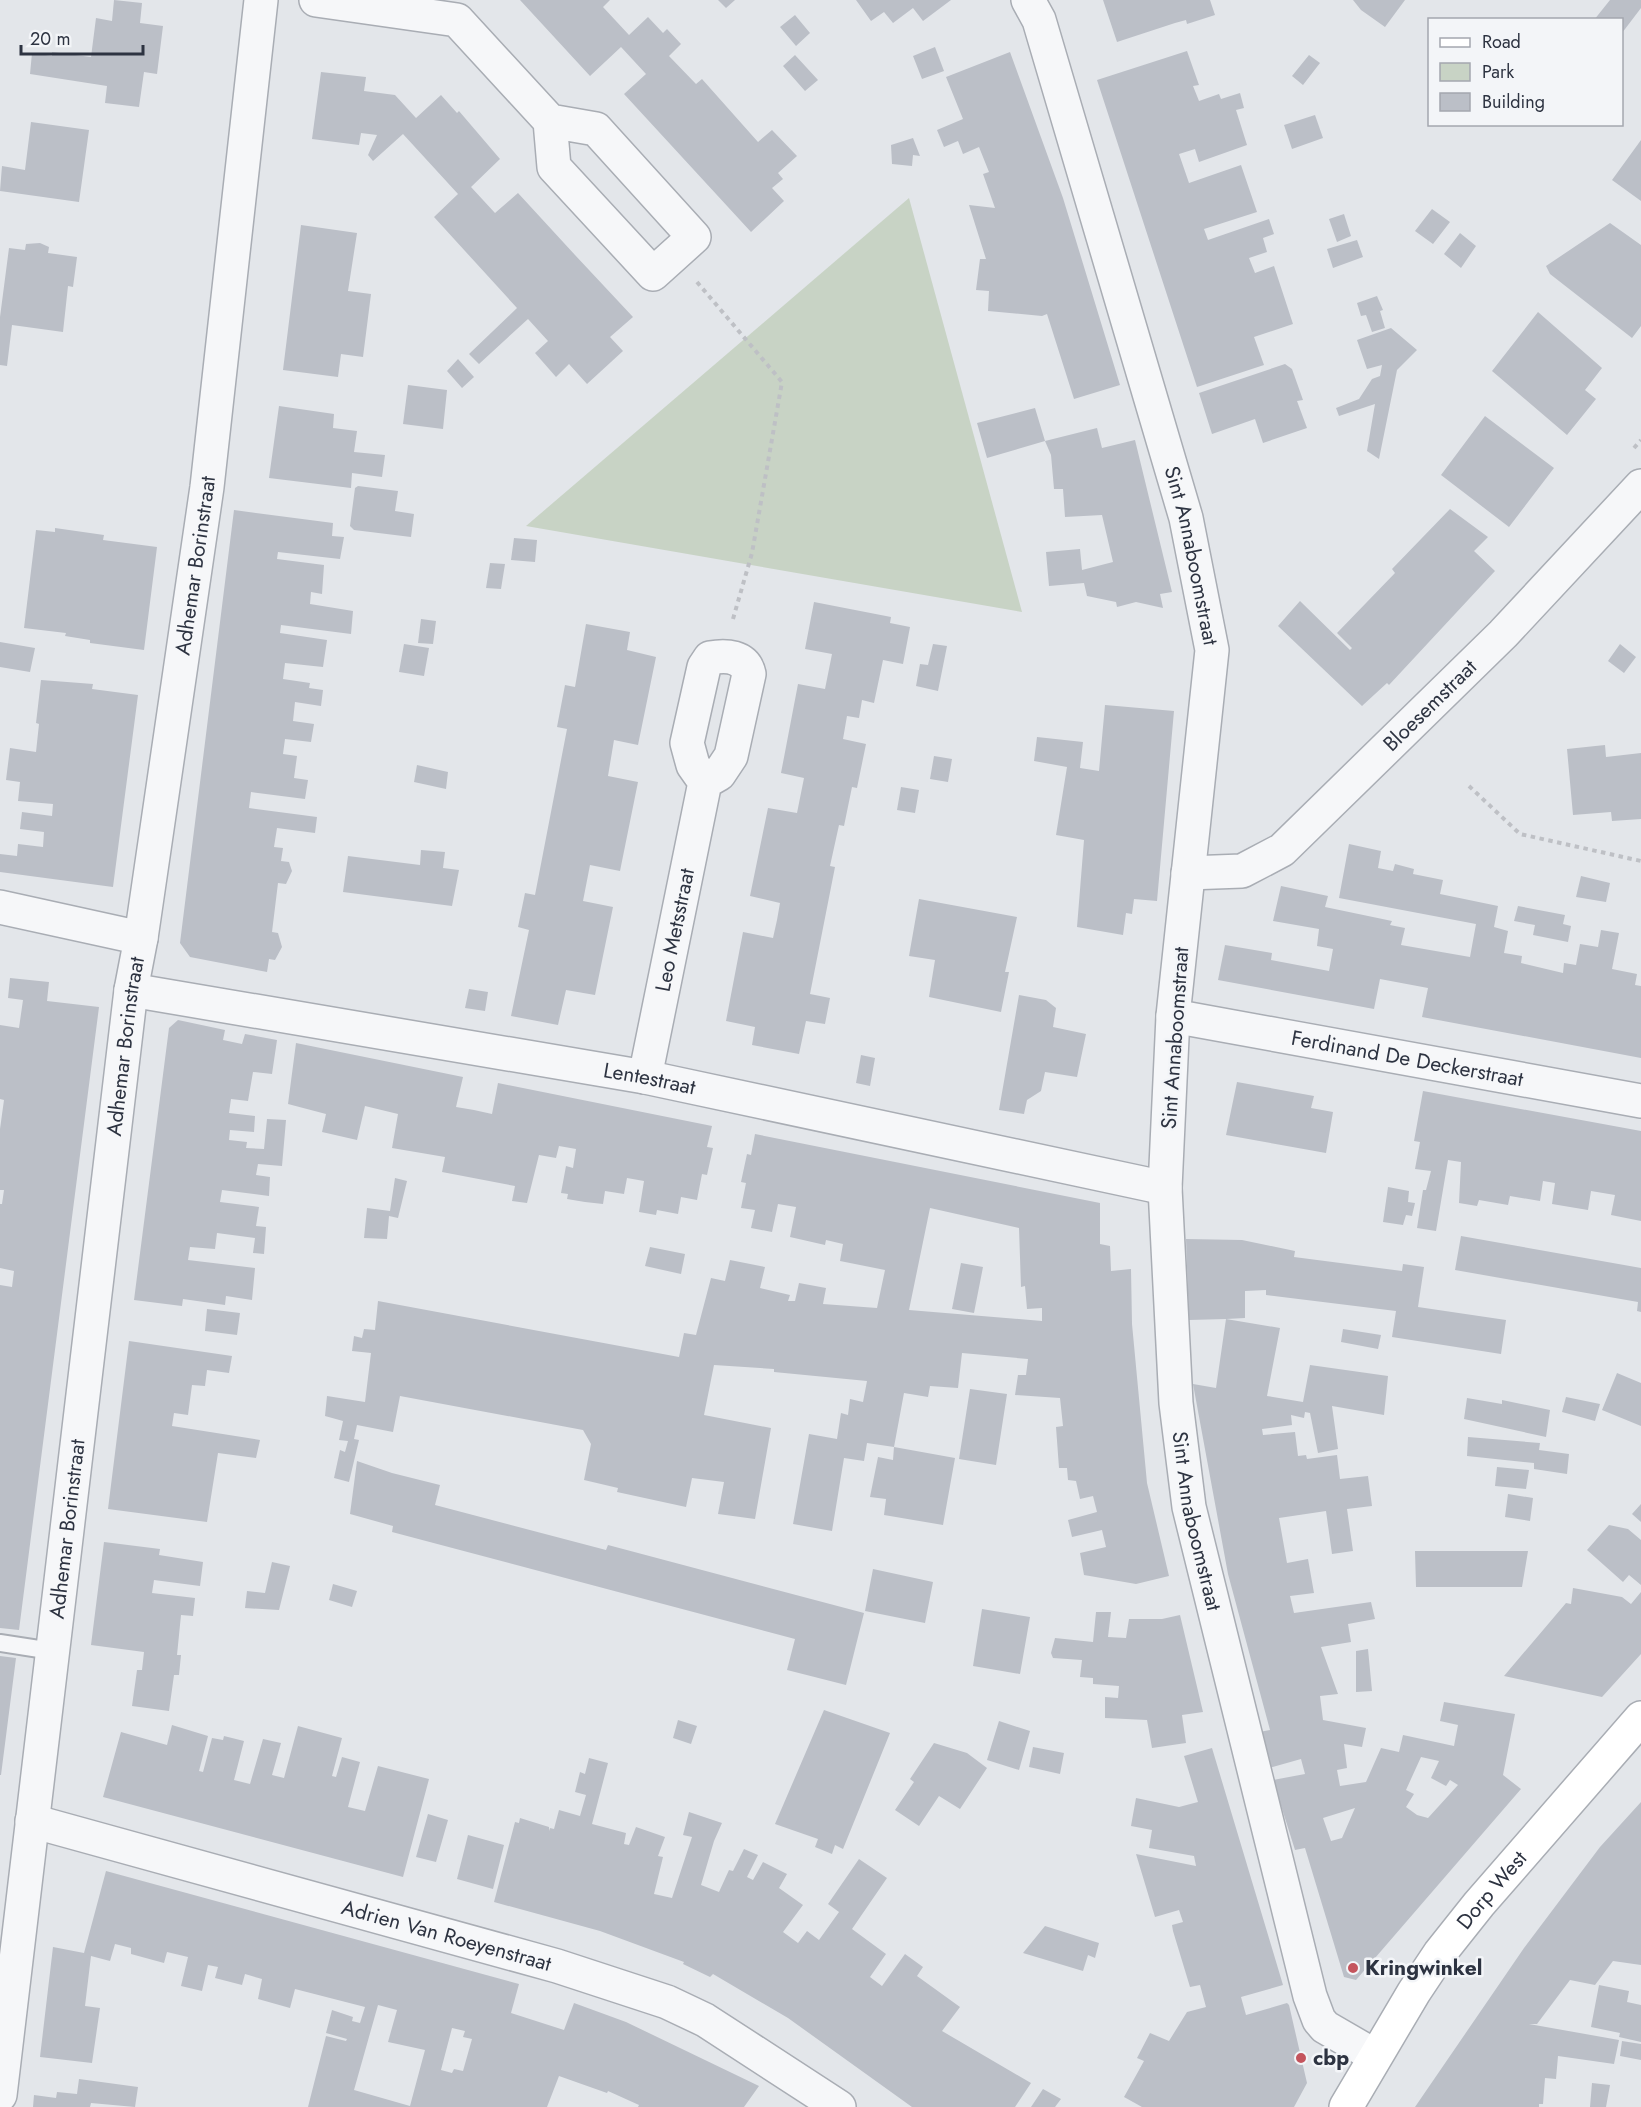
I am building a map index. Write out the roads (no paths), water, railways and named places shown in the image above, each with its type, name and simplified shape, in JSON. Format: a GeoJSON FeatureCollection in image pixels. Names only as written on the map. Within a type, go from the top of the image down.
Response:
{"type":"FeatureCollection","features":[{"type":"Feature","properties":{"kind":"main road","name":"Dorp West"},"geometry":{"type":"LineString","coordinates":[[1346,2107],[1375,2056],[1440,1953],[1479,1904],[1641,1718]]}},
{"type":"Feature","properties":{"kind":"street","name":"Adhemar Borinstraat"},"geometry":{"type":"LineString","coordinates":[[0,2095],[131,990],[141,938],[207,488],[261,0]]}},
{"type":"Feature","properties":{"kind":"street"},"geometry":{"type":"LineString","coordinates":[[316,0],[457,20],[550,121],[596,129],[694,237],[653,274],[554,167],[550,121]]}},
{"type":"Feature","properties":{"kind":"street","name":"Sint Annaboomstraat"},"geometry":{"type":"LineString","coordinates":[[1028,0],[1040,20],[1186,518],[1212,650],[1173,1016],[1166,1188],[1176,1403],[1189,1508],[1310,1996],[1319,2020],[1325,2027],[1375,2056]]}},
{"type":"Feature","properties":{"kind":"street","name":"Bloesemstraat"},"geometry":{"type":"LineString","coordinates":[[1188,873],[1242,872],[1282,850],[1503,634],[1641,486]]}},
{"type":"Feature","properties":{"kind":"street"},"geometry":{"type":"LineString","coordinates":[[720,656],[740,659],[747,666],[749,674],[731,756],[719,774],[705,782],[693,765],[687,743],[704,667],[710,658],[720,656]]}},
{"type":"Feature","properties":{"kind":"street","name":"Leo Metsstraat"},"geometry":{"type":"LineString","coordinates":[[645,1077],[705,782]]}},
{"type":"Feature","properties":{"kind":"street"},"geometry":{"type":"LineString","coordinates":[[0,907],[141,938]]}},
{"type":"Feature","properties":{"kind":"street","name":"Lentestraat"},"geometry":{"type":"LineString","coordinates":[[131,990],[645,1077],[1166,1188]]}},
{"type":"Feature","properties":{"kind":"street","name":"Ferdinand De Deckerstraat"},"geometry":{"type":"LineString","coordinates":[[1173,1016],[1641,1101]]}},
{"type":"Feature","properties":{"kind":"street","name":"Adrien Van Roeyenstraat"},"geometry":{"type":"LineString","coordinates":[[32,1821],[557,1966],[668,2002],[705,2020],[839,2107]]}},
{"type":"Feature","properties":{"kind":"lane"},"geometry":{"type":"LineString","coordinates":[[0,1643],[52,1651]]}},
{"type":"Feature","properties":{"kind":"place","name":"Kringwinkel"},"geometry":{"type":"Point","coordinates":[1353,1968]}},
{"type":"Feature","properties":{"kind":"place","name":"cbp"},"geometry":{"type":"Point","coordinates":[1301,2058]}}]}
